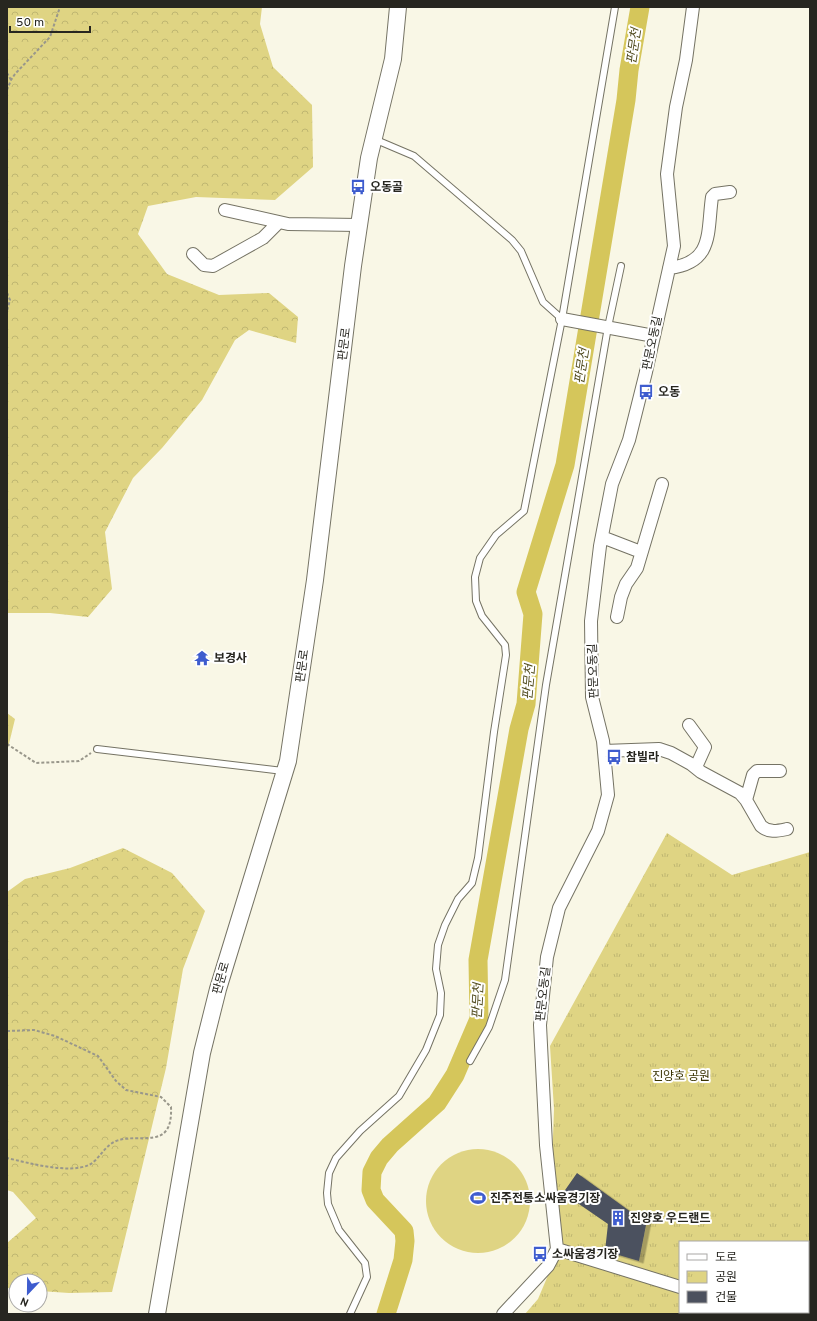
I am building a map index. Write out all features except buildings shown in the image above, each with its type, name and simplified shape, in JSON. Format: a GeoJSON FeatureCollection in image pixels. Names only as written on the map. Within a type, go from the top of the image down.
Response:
{"type":"FeatureCollection","features":[{"type":"Feature","properties":{"kind":"street","name":"판문로"},"geometry":{"type":"LineString","coordinates":[[157,1314],[202,1053],[218,989],[288,761],[315,580],[359,225],[374,139],[393,59],[398,7]]}},
{"type":"Feature","properties":{"kind":"street","name":"판문오동길"},"geometry":{"type":"LineString","coordinates":[[557,1249],[546,1146],[540,1025],[547,957],[559,908],[598,830],[608,796],[604,751],[592,697],[591,621],[602,537],[612,484],[629,440],[674,246],[667,174],[676,108],[686,60],[693,7]]}},
{"type":"Feature","properties":{"kind":"street"},"geometry":{"type":"LineString","coordinates":[[669,268],[682,267],[694,261],[703,253],[709,229],[712,197],[715,194],[730,192]]}},
{"type":"Feature","properties":{"kind":"street"},"geometry":{"type":"LineString","coordinates":[[225,210],[288,224],[359,225]]}},
{"type":"Feature","properties":{"kind":"street"},"geometry":{"type":"LineString","coordinates":[[193,254],[204,265],[213,266],[262,238],[280,222]]}},
{"type":"Feature","properties":{"kind":"street"},"geometry":{"type":"LineString","coordinates":[[562,319],[654,336]]}},
{"type":"Feature","properties":{"kind":"street"},"geometry":{"type":"LineString","coordinates":[[617,617],[621,597],[626,584],[638,568],[641,552],[662,484]]}},
{"type":"Feature","properties":{"kind":"street"},"geometry":{"type":"LineString","coordinates":[[602,537],[641,552]]}},
{"type":"Feature","properties":{"kind":"street"},"geometry":{"type":"LineString","coordinates":[[690,725],[705,747],[696,767]]}},
{"type":"Feature","properties":{"kind":"street"},"geometry":{"type":"LineString","coordinates":[[604,751],[659,749],[671,753],[696,767],[701,772],[740,792],[761,826],[765,829],[773,831],[787,829]]}},
{"type":"Feature","properties":{"kind":"street"},"geometry":{"type":"LineString","coordinates":[[746,800],[753,775],[757,771],[780,771]]}},
{"type":"Feature","properties":{"kind":"street"},"geometry":{"type":"LineString","coordinates":[[503,1314],[548,1266],[557,1249],[679,1287]]}},
{"type":"Feature","properties":{"kind":"lane"},"geometry":{"type":"LineString","coordinates":[[350,1314],[367,1277],[365,1263],[339,1230],[328,1204],[327,1193],[330,1173],[336,1158],[360,1131],[399,1096],[426,1050],[440,1015],[441,993],[436,969],[438,945],[445,925],[458,900],[472,884],[478,858],[494,732],[506,655],[505,645],[482,616],[476,601],[475,578],[480,558],[496,535],[524,511],[562,319],[615,7]]}},
{"type":"Feature","properties":{"kind":"lane"},"geometry":{"type":"LineString","coordinates":[[374,139],[414,156],[512,240],[520,251],[543,302],[562,319]]}},
{"type":"Feature","properties":{"kind":"lane"},"geometry":{"type":"LineString","coordinates":[[470,1061],[489,1027],[505,980],[546,684],[608,327],[621,266]]}},
{"type":"Feature","properties":{"kind":"lane"},"geometry":{"type":"LineString","coordinates":[[97,749],[285,772]]}},
{"type":"Feature","properties":{"kind":"path"},"geometry":{"type":"LineString","coordinates":[[7,90],[11,80],[50,37],[60,7]]}},
{"type":"Feature","properties":{"kind":"path"},"geometry":{"type":"LineString","coordinates":[[7,73],[11,80]]}},
{"type":"Feature","properties":{"kind":"path"},"geometry":{"type":"LineString","coordinates":[[7,293],[10,300],[7,311]]}},
{"type":"Feature","properties":{"kind":"path"},"geometry":{"type":"LineString","coordinates":[[7,744],[36,763],[79,761],[97,749]]}},
{"type":"Feature","properties":{"kind":"path"},"geometry":{"type":"LineString","coordinates":[[7,1031],[34,1030],[55,1036],[98,1056],[116,1081],[126,1090],[161,1097],[171,1107],[172,1120],[166,1131],[157,1138],[116,1141],[104,1149],[90,1165],[74,1168],[38,1165],[7,1158]]}},
{"type":"Feature","properties":{"kind":"green space"},"geometry":{"type":"Polygon","coordinates":[[[7,7],[262,7],[260,24],[273,67],[312,105],[313,167],[275,200],[196,197],[148,206],[138,234],[167,274],[219,295],[269,293],[298,317],[296,343],[249,330],[235,340],[202,400],[162,448],[133,478],[105,532],[112,589],[88,617],[50,613],[7,613],[7,7]]]}},
{"type":"Feature","properties":{"kind":"green space"},"geometry":{"type":"Polygon","coordinates":[[[7,713],[15,719],[7,752],[7,713]]]}},
{"type":"Feature","properties":{"kind":"green space","name":"진양호 공원"},"geometry":{"type":"Polygon","coordinates":[[[667,833],[732,875],[810,852],[810,1314],[525,1314],[538,1299],[560,1247],[552,1165],[554,1109],[550,1046],[667,833]]]}},
{"type":"Feature","properties":{"kind":"green space"},"geometry":{"type":"Polygon","coordinates":[[[123,848],[172,873],[205,911],[183,969],[166,1068],[112,1292],[69,1293],[48,1292],[48,1273],[8,1273],[7,1288],[7,1243],[36,1218],[13,1192],[7,1190],[7,892],[25,879],[70,868],[123,848]]]}},
{"type":"Feature","properties":{"kind":"green space","name":"진주전통소싸움경기장"},"geometry":{"type":"Polygon","coordinates":[[[478,1149],[498,1153],[515,1164],[526,1181],[530,1201],[526,1221],[515,1238],[498,1249],[478,1253],[458,1249],[441,1238],[430,1221],[426,1201],[430,1181],[441,1164],[458,1153],[478,1149]]]}},
{"type":"Feature","properties":{"kind":"waterway","name":"판문천"},"geometry":{"type":"LineString","coordinates":[[386,1314],[403,1260],[405,1241],[404,1231],[375,1200],[371,1190],[372,1172],[379,1158],[390,1145],[437,1103],[455,1075],[479,1019],[478,960],[519,729],[526,704],[533,614],[526,592],[565,465],[626,100],[629,70],[640,7]]}},
{"type":"Feature","properties":{"kind":"place","name":"오동골"},"geometry":{"type":"Point","coordinates":[358,187]}},
{"type":"Feature","properties":{"kind":"place","name":"오동"},"geometry":{"type":"Point","coordinates":[646,392]}},
{"type":"Feature","properties":{"kind":"place","name":"보경사"},"geometry":{"type":"Point","coordinates":[202,658]}},
{"type":"Feature","properties":{"kind":"place","name":"참빌라"},"geometry":{"type":"Point","coordinates":[614,757]}},
{"type":"Feature","properties":{"kind":"place","name":"진주전통소싸움경기장"},"geometry":{"type":"Point","coordinates":[478,1198]}},
{"type":"Feature","properties":{"kind":"place","name":"진양호 우드랜드"},"geometry":{"type":"Point","coordinates":[618,1218]}},
{"type":"Feature","properties":{"kind":"place","name":"소싸움경기장"},"geometry":{"type":"Point","coordinates":[540,1254]}}]}
